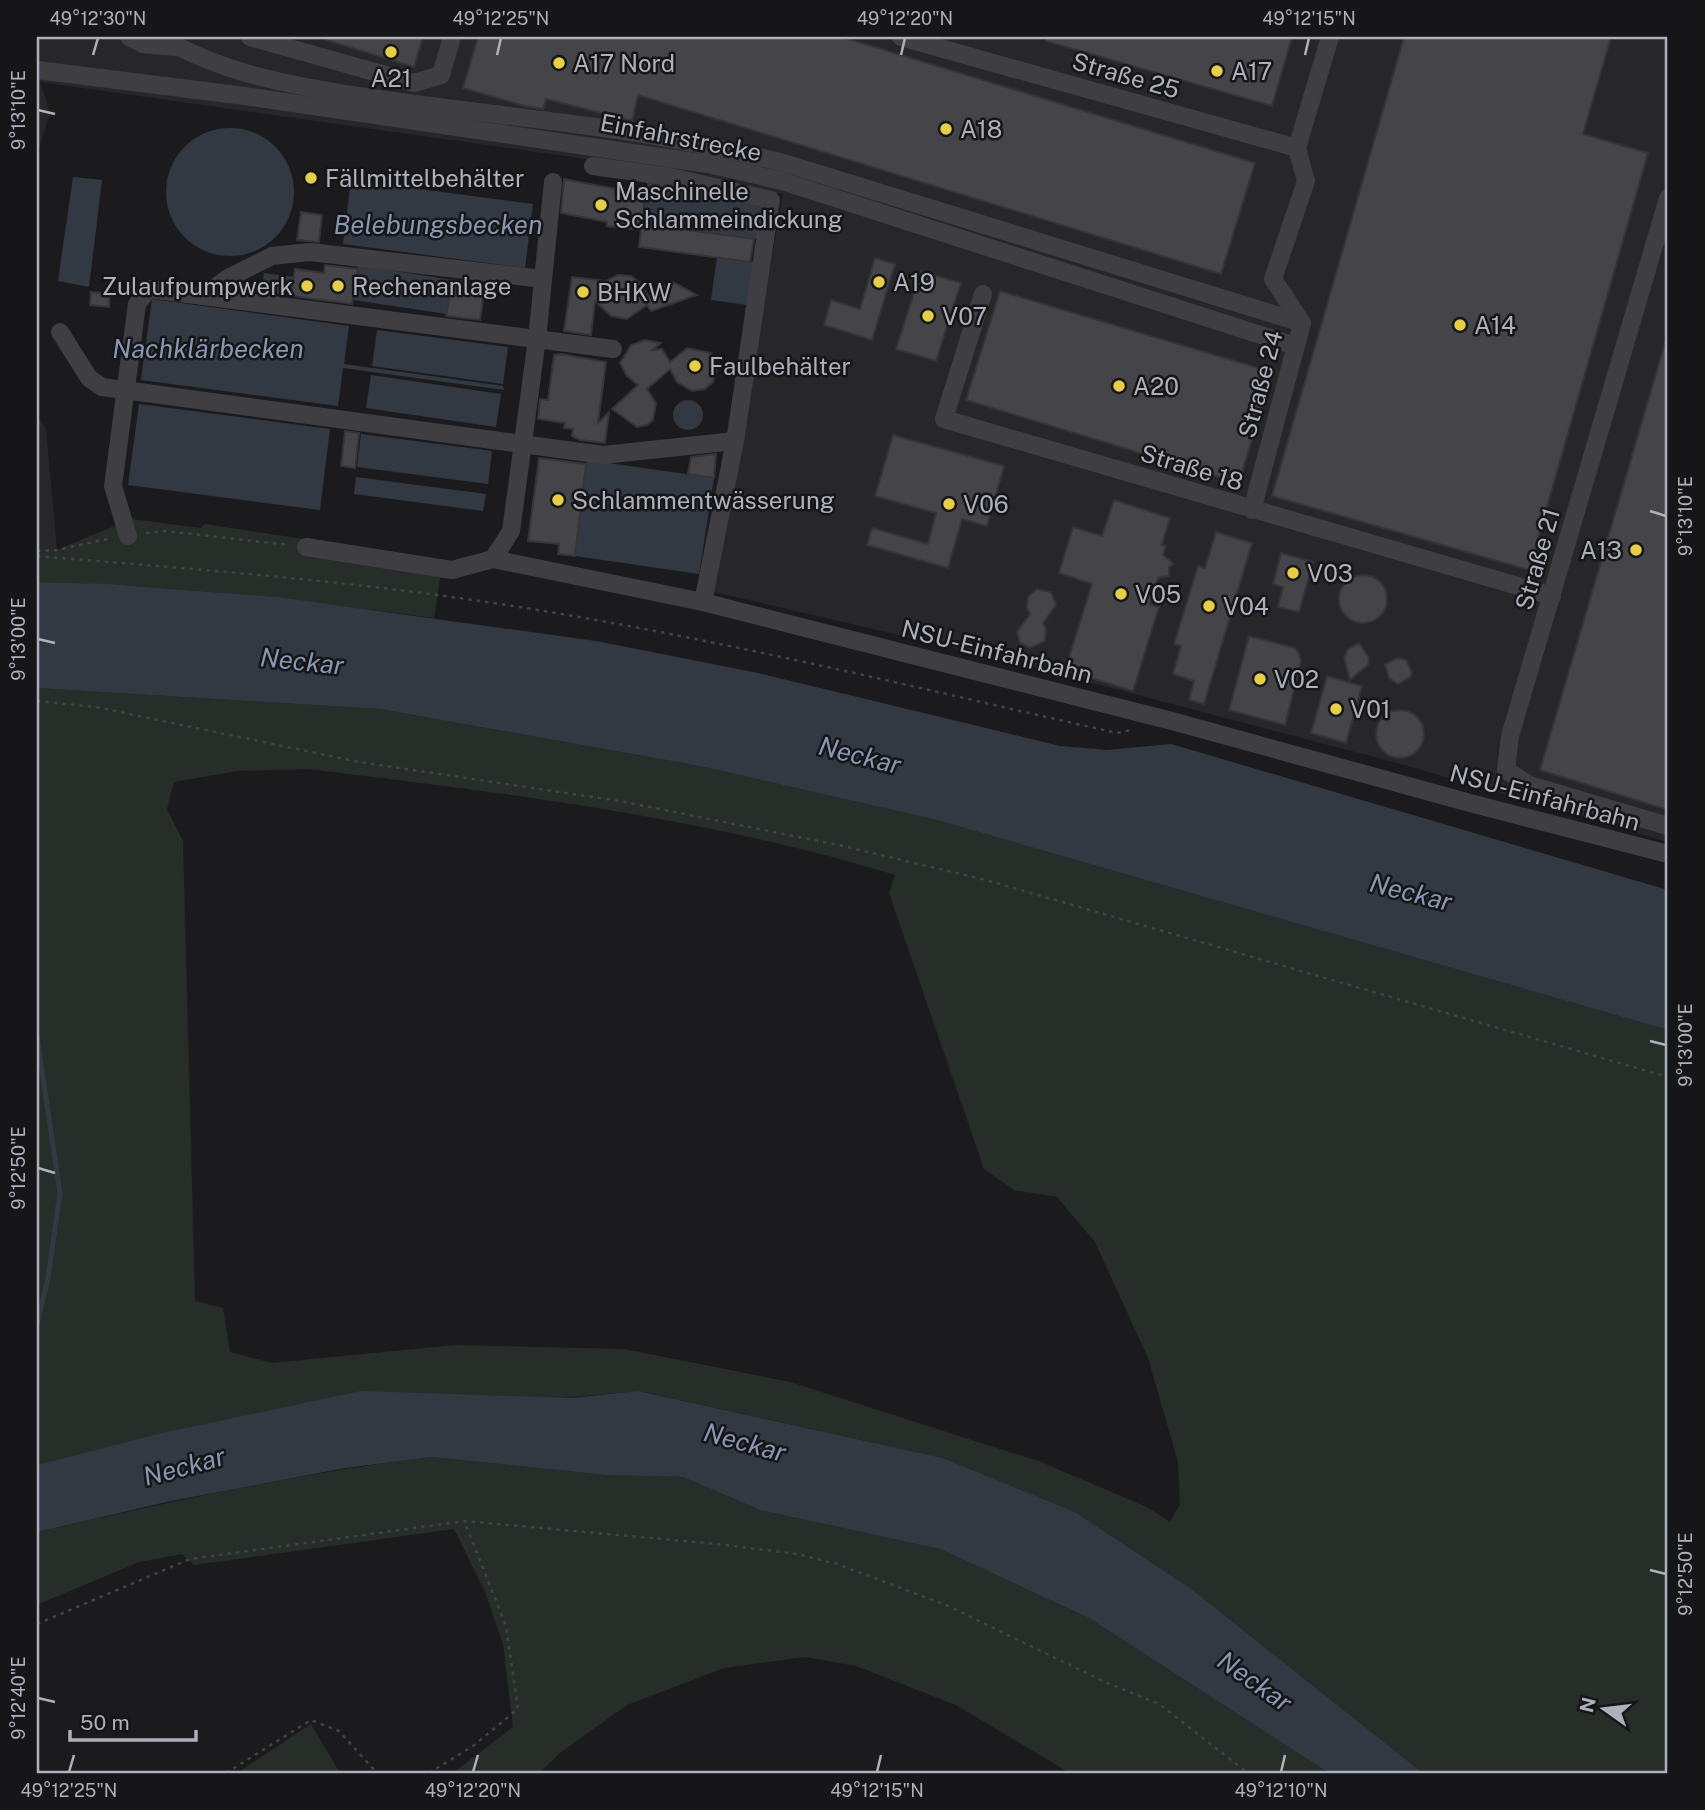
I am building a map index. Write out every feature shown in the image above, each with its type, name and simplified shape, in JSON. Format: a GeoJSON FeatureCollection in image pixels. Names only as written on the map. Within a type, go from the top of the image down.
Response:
{"type":"FeatureCollection","features":[{"type":"Feature","properties":{"kind":"street"},"geometry":{"type":"LineString","coordinates":[[129,37],[143,44],[177,47]]}},
{"type":"Feature","properties":{"kind":"street","name":"Einfahrstrecke"},"geometry":{"type":"LineString","coordinates":[[161,37],[177,47],[234,71],[313,89],[446,110],[596,127],[711,145],[772,160],[1301,323]]}},
{"type":"Feature","properties":{"kind":"street"},"geometry":{"type":"LineString","coordinates":[[250,37],[414,83],[441,75],[453,37]]}},
{"type":"Feature","properties":{"kind":"street","name":"Straße 25"},"geometry":{"type":"LineString","coordinates":[[901,37],[1297,148]]}},
{"type":"Feature","properties":{"kind":"street"},"geometry":{"type":"LineString","coordinates":[[1297,148],[1330,37]]}},
{"type":"Feature","properties":{"kind":"street","name":"Einfahrstrecke"},"geometry":{"type":"LineString","coordinates":[[37,70],[271,99],[708,164],[782,181],[1295,346]]}},
{"type":"Feature","properties":{"kind":"street","name":"Straße 24"},"geometry":{"type":"LineString","coordinates":[[1252,510],[1301,323],[1273,279],[1306,181],[1297,148]]}},
{"type":"Feature","properties":{"kind":"street"},"geometry":{"type":"LineString","coordinates":[[593,166],[671,177],[771,200],[735,441],[703,602]]}},
{"type":"Feature","properties":{"kind":"street"},"geometry":{"type":"LineString","coordinates":[[493,559],[511,531],[537,340],[553,182]]}},
{"type":"Feature","properties":{"kind":"street","name":"Straße 21"},"geometry":{"type":"LineString","coordinates":[[1668,198],[1510,736],[1506,770],[1529,785],[1668,826]]}},
{"type":"Feature","properties":{"kind":"street"},"geometry":{"type":"LineString","coordinates":[[203,296],[228,278],[272,256],[310,252],[543,279]]}},
{"type":"Feature","properties":{"kind":"street"},"geometry":{"type":"LineString","coordinates":[[128,536],[113,486],[137,304],[149,289],[612,349]]}},
{"type":"Feature","properties":{"kind":"street","name":"Straße 18"},"geometry":{"type":"LineString","coordinates":[[983,294],[944,419],[1552,596]]}},
{"type":"Feature","properties":{"kind":"street"},"geometry":{"type":"LineString","coordinates":[[60,332],[89,378],[102,387],[603,455],[735,441]]}},
{"type":"Feature","properties":{"kind":"street","name":"NSU-Einfahrbahn"},"geometry":{"type":"LineString","coordinates":[[306,547],[452,570],[493,559],[703,602],[1172,721],[1668,854]]}},
{"type":"Feature","properties":{"kind":"path"},"geometry":{"type":"LineString","coordinates":[[37,551],[165,531],[306,547]]}},
{"type":"Feature","properties":{"kind":"path"},"geometry":{"type":"LineString","coordinates":[[37,556],[295,578],[459,598],[739,648],[1117,733],[1139,728]]}},
{"type":"Feature","properties":{"kind":"path"},"geometry":{"type":"LineString","coordinates":[[37,701],[96,707],[346,760],[620,801],[843,846],[986,880],[1668,1077]]}},
{"type":"Feature","properties":{"kind":"path"},"geometry":{"type":"LineString","coordinates":[[429,1773],[473,1746],[518,1709],[506,1626],[465,1521]]}},
{"type":"Feature","properties":{"kind":"path"},"geometry":{"type":"LineString","coordinates":[[37,1623],[190,1559],[465,1521],[717,1544],[797,1554],[837,1564],[946,1605],[1105,1682],[1159,1704],[1248,1773]]}},
{"type":"Feature","properties":{"kind":"path"},"geometry":{"type":"LineString","coordinates":[[226,1773],[311,1720],[339,1731],[377,1773]]}},
{"type":"Feature","properties":{"kind":"shaded area"},"geometry":{"type":"Polygon","coordinates":[[[37,37],[1668,37],[1668,842],[1401,764],[985,655],[714,592],[783,194],[579,158],[40,82],[50,113],[37,155],[37,37]]]}},
{"type":"Feature","properties":{"kind":"shaded area"},"geometry":{"type":"Polygon","coordinates":[[[37,415],[46,429],[57,550],[37,550],[37,415]]]}},
{"type":"Feature","properties":{"kind":"shaded area"},"geometry":{"type":"Polygon","coordinates":[[[131,519],[201,528],[205,524],[443,560],[434,618],[236,594],[37,582],[37,550],[57,550],[131,519]]]}},
{"type":"Feature","properties":{"kind":"shaded area"},"geometry":{"type":"Polygon","coordinates":[[[37,688],[380,709],[700,766],[937,820],[1668,1030],[1668,1773],[1423,1773],[1190,1588],[1075,1512],[943,1458],[639,1391],[153,1435],[37,1465],[37,688]],[[309,769],[237,771],[174,782],[167,809],[183,841],[195,1301],[223,1308],[230,1352],[272,1363],[455,1345],[624,1349],[790,1382],[1041,1462],[1147,1507],[1170,1522],[1180,1504],[1178,1462],[1148,1358],[1095,1242],[1057,1197],[1014,1190],[984,1169],[889,893],[895,875],[751,837],[678,822],[530,798],[309,769]]]}},
{"type":"Feature","properties":{"kind":"shaded area"},"geometry":{"type":"Polygon","coordinates":[[[432,1457],[606,1475],[683,1477],[760,1510],[940,1549],[1089,1618],[1329,1773],[1070,1773],[956,1705],[856,1666],[805,1657],[724,1668],[627,1705],[561,1752],[539,1773],[453,1773],[513,1727],[503,1644],[485,1592],[454,1529],[194,1565],[182,1554],[139,1562],[37,1605],[37,1532],[283,1480],[432,1457]]]}},
{"type":"Feature","properties":{"kind":"shaded area"},"geometry":{"type":"Polygon","coordinates":[[[311,1724],[340,1773],[237,1773],[311,1724]]]}},
{"type":"Feature","properties":{"kind":"water"},"geometry":{"type":"Polygon","coordinates":[[[230,128],[255,133],[275,147],[289,167],[294,192],[289,217],[275,237],[255,251],[230,256],[205,251],[185,237],[171,217],[166,192],[171,167],[185,147],[205,133],[230,128]]]}},
{"type":"Feature","properties":{"kind":"water"},"geometry":{"type":"Polygon","coordinates":[[[73,177],[102,180],[89,287],[58,281],[73,177]]]}},
{"type":"Feature","properties":{"kind":"water"},"geometry":{"type":"Polygon","coordinates":[[[648,179],[720,194],[761,207],[757,239],[642,224],[648,179]]]}},
{"type":"Feature","properties":{"kind":"water","name":"Belebungsbecken"},"geometry":{"type":"Polygon","coordinates":[[[351,180],[533,204],[525,268],[343,244],[351,180]]]}},
{"type":"Feature","properties":{"kind":"water"},"geometry":{"type":"Polygon","coordinates":[[[717,257],[754,262],[747,305],[711,300],[717,257]]]}},
{"type":"Feature","properties":{"kind":"water"},"geometry":{"type":"Polygon","coordinates":[[[358,265],[452,280],[447,314],[353,300],[358,265]]]}},
{"type":"Feature","properties":{"kind":"water"},"geometry":{"type":"Polygon","coordinates":[[[264,273],[294,277],[291,295],[261,292],[264,273]]]}},
{"type":"Feature","properties":{"kind":"water","name":"Nachklärbecken"},"geometry":{"type":"Polygon","coordinates":[[[152,299],[349,326],[344,364],[503,386],[504,390],[343,368],[338,406],[141,380],[152,299]]]}},
{"type":"Feature","properties":{"kind":"water"},"geometry":{"type":"Polygon","coordinates":[[[377,330],[508,347],[503,384],[372,366],[377,330]]]}},
{"type":"Feature","properties":{"kind":"water"},"geometry":{"type":"Polygon","coordinates":[[[371,375],[501,394],[496,427],[366,408],[371,375]]]}},
{"type":"Feature","properties":{"kind":"water"},"geometry":{"type":"Polygon","coordinates":[[[688,400],[699,404],[703,415],[699,426],[688,430],[677,426],[673,415],[677,404],[688,400]]]}},
{"type":"Feature","properties":{"kind":"water","name":"Nachklärbecken"},"geometry":{"type":"Polygon","coordinates":[[[139,404],[330,429],[320,510],[128,485],[139,404]]]}},
{"type":"Feature","properties":{"kind":"water"},"geometry":{"type":"Polygon","coordinates":[[[361,434],[492,451],[488,484],[357,467],[361,434]]]}},
{"type":"Feature","properties":{"kind":"water"},"geometry":{"type":"Polygon","coordinates":[[[587,460],[714,478],[699,574],[575,556],[587,460]]]}},
{"type":"Feature","properties":{"kind":"water"},"geometry":{"type":"Polygon","coordinates":[[[356,477],[486,494],[483,511],[354,494],[356,477]]]}},
{"type":"Feature","properties":{"kind":"water","name":"Neckar"},"geometry":{"type":"Polygon","coordinates":[[[37,582],[107,584],[277,597],[596,641],[758,673],[1060,746],[1107,750],[1171,744],[1668,890],[1668,1030],[937,820],[700,766],[380,709],[37,688],[37,582]]]}},
{"type":"Feature","properties":{"kind":"water","name":"Neckar"},"geometry":{"type":"Polygon","coordinates":[[[361,1391],[571,1398],[638,1391],[943,1458],[1075,1512],[1190,1588],[1423,1773],[1329,1773],[1089,1618],[940,1549],[760,1510],[683,1477],[606,1475],[432,1457],[345,1468],[171,1501],[37,1532],[37,1465],[153,1435],[361,1391]]]}},
{"type":"Feature","properties":{"kind":"building","name":"A21"},"geometry":{"type":"Polygon","coordinates":[[[326,37],[423,37],[414,67],[326,40],[326,37]]]}},
{"type":"Feature","properties":{"kind":"building","name":"A18"},"geometry":{"type":"Polygon","coordinates":[[[478,37],[842,37],[1255,163],[1221,274],[638,95],[632,121],[546,99],[543,109],[525,106],[463,88],[478,37]]]}},
{"type":"Feature","properties":{"kind":"building","name":"A17"},"geometry":{"type":"Polygon","coordinates":[[[1046,37],[1292,37],[1272,106],[1046,41],[1046,37]]]}},
{"type":"Feature","properties":{"kind":"building","name":"A14"},"geometry":{"type":"Polygon","coordinates":[[[1404,37],[1611,37],[1583,134],[1648,153],[1529,570],[1272,496],[1404,37]]]}},
{"type":"Feature","properties":{"kind":"building"},"geometry":{"type":"Polygon","coordinates":[[[564,179],[616,189],[615,194],[645,197],[642,224],[754,239],[750,262],[639,247],[641,230],[607,226],[607,222],[561,213],[564,179]]]}},
{"type":"Feature","properties":{"kind":"building"},"geometry":{"type":"Polygon","coordinates":[[[301,212],[322,215],[319,242],[297,240],[301,212]]]}},
{"type":"Feature","properties":{"kind":"building","name":"A19"},"geometry":{"type":"Polygon","coordinates":[[[875,258],[895,264],[872,340],[824,325],[831,300],[860,309],[875,258]]]}},
{"type":"Feature","properties":{"kind":"building"},"geometry":{"type":"Polygon","coordinates":[[[325,265],[358,269],[352,304],[291,296],[295,269],[324,273],[325,265]]]}},
{"type":"Feature","properties":{"kind":"building","name":"V07"},"geometry":{"type":"Polygon","coordinates":[[[921,271],[961,283],[936,361],[896,349],[921,271]]]}},
{"type":"Feature","properties":{"kind":"building"},"geometry":{"type":"Polygon","coordinates":[[[618,275],[631,276],[639,282],[649,297],[659,287],[673,282],[697,295],[651,311],[647,305],[627,319],[611,316],[595,301],[591,335],[564,331],[572,277],[606,281],[618,275]]]}},
{"type":"Feature","properties":{"kind":"building"},"geometry":{"type":"Polygon","coordinates":[[[452,280],[485,285],[480,320],[446,316],[452,280]]]}},
{"type":"Feature","properties":{"kind":"building","name":"A20"},"geometry":{"type":"Polygon","coordinates":[[[1000,291],[1272,372],[1239,483],[966,400],[1000,291]]]}},
{"type":"Feature","properties":{"kind":"building"},"geometry":{"type":"Polygon","coordinates":[[[91,292],[110,294],[109,307],[90,305],[91,292]]]}},
{"type":"Feature","properties":{"kind":"building"},"geometry":{"type":"Polygon","coordinates":[[[645,340],[661,343],[652,350],[662,349],[670,362],[687,348],[711,353],[717,369],[713,382],[705,389],[692,391],[677,382],[670,369],[647,389],[656,403],[653,420],[647,425],[637,427],[612,409],[638,385],[627,376],[620,363],[631,345],[645,340]]]}},
{"type":"Feature","properties":{"kind":"building","name":"A13"},"geometry":{"type":"Polygon","coordinates":[[[1665,343],[1668,344],[1668,810],[1540,770],[1665,343]]]}},
{"type":"Feature","properties":{"kind":"building"},"geometry":{"type":"Polygon","coordinates":[[[554,355],[606,362],[598,423],[609,412],[605,443],[580,440],[572,436],[573,429],[564,428],[565,423],[538,419],[540,399],[548,400],[554,355]]]}},
{"type":"Feature","properties":{"kind":"building"},"geometry":{"type":"Polygon","coordinates":[[[345,431],[359,433],[355,468],[341,466],[345,431]]]}},
{"type":"Feature","properties":{"kind":"building","name":"V06"},"geometry":{"type":"Polygon","coordinates":[[[893,435],[1004,466],[987,526],[962,519],[948,568],[867,545],[872,528],[928,544],[936,513],[875,496],[893,435]]]}},
{"type":"Feature","properties":{"kind":"building"},"geometry":{"type":"Polygon","coordinates":[[[716,454],[714,478],[688,474],[691,457],[716,454]]]}},
{"type":"Feature","properties":{"kind":"building","name":"Schlammentwässerung"},"geometry":{"type":"Polygon","coordinates":[[[539,458],[586,464],[575,556],[558,554],[559,544],[528,541],[539,458]]]}},
{"type":"Feature","properties":{"kind":"building","name":"V05"},"geometry":{"type":"Polygon","coordinates":[[[1114,500],[1170,518],[1162,545],[1166,546],[1163,555],[1174,564],[1169,567],[1169,576],[1158,578],[1150,604],[1159,607],[1133,691],[1065,670],[1092,584],[1059,573],[1073,527],[1102,536],[1114,500]]]}},
{"type":"Feature","properties":{"kind":"building","name":"V04"},"geometry":{"type":"Polygon","coordinates":[[[1216,532],[1252,543],[1204,704],[1189,700],[1194,681],[1173,674],[1181,646],[1174,644],[1198,566],[1205,568],[1216,532]]]}},
{"type":"Feature","properties":{"kind":"building","name":"V03"},"geometry":{"type":"Polygon","coordinates":[[[1281,553],[1313,562],[1299,612],[1278,607],[1283,587],[1273,584],[1281,553]]]}},
{"type":"Feature","properties":{"kind":"building"},"geometry":{"type":"Polygon","coordinates":[[[1363,575],[1380,582],[1387,599],[1380,616],[1363,623],[1346,616],[1339,599],[1346,582],[1363,575]]]}},
{"type":"Feature","properties":{"kind":"building"},"geometry":{"type":"Polygon","coordinates":[[[1037,589],[1051,592],[1056,605],[1043,623],[1046,629],[1045,641],[1030,648],[1020,643],[1017,632],[1030,614],[1027,608],[1028,597],[1037,589]]]}},
{"type":"Feature","properties":{"kind":"building","name":"V02"},"geometry":{"type":"Polygon","coordinates":[[[1249,636],[1295,648],[1299,653],[1301,661],[1285,725],[1229,710],[1249,636]]]}},
{"type":"Feature","properties":{"kind":"building"},"geometry":{"type":"Polygon","coordinates":[[[1359,643],[1369,658],[1368,665],[1350,680],[1344,658],[1348,649],[1359,643]]]}},
{"type":"Feature","properties":{"kind":"building"},"geometry":{"type":"Polygon","coordinates":[[[1398,658],[1406,660],[1412,672],[1410,677],[1398,684],[1389,678],[1385,664],[1398,658]]]}},
{"type":"Feature","properties":{"kind":"building","name":"V01"},"geometry":{"type":"Polygon","coordinates":[[[1327,676],[1362,686],[1346,743],[1311,733],[1327,676]]]}},
{"type":"Feature","properties":{"kind":"building"},"geometry":{"type":"Polygon","coordinates":[[[1400,710],[1409,711],[1417,717],[1423,725],[1423,743],[1417,751],[1409,757],[1400,758],[1391,757],[1383,751],[1377,743],[1376,734],[1377,725],[1383,717],[1391,711],[1400,710]]]}},
{"type":"Feature","properties":{"kind":"waterway"},"geometry":{"type":"LineString","coordinates":[[37,1037],[60,1193],[48,1278],[37,1324]]}},
{"type":"Feature","properties":{"kind":"place","name":"A21"},"geometry":{"type":"Point","coordinates":[391,52]}},
{"type":"Feature","properties":{"kind":"place","name":"A17 Nord"},"geometry":{"type":"Point","coordinates":[559,63]}},
{"type":"Feature","properties":{"kind":"place","name":"A17"},"geometry":{"type":"Point","coordinates":[1217,71]}},
{"type":"Feature","properties":{"kind":"place","name":"A18"},"geometry":{"type":"Point","coordinates":[946,129]}},
{"type":"Feature","properties":{"kind":"place","name":"Fällmittelbehälter"},"geometry":{"type":"Point","coordinates":[311,178]}},
{"type":"Feature","properties":{"kind":"place","name":"Maschinelle Schlammeindickung"},"geometry":{"type":"Point","coordinates":[601,205]}},
{"type":"Feature","properties":{"kind":"place","name":"A19"},"geometry":{"type":"Point","coordinates":[879,282]}},
{"type":"Feature","properties":{"kind":"place","name":"Zulaufpumpwerk"},"geometry":{"type":"Point","coordinates":[307,286]}},
{"type":"Feature","properties":{"kind":"place","name":"Rechenanlage"},"geometry":{"type":"Point","coordinates":[338,286]}},
{"type":"Feature","properties":{"kind":"place","name":"BHKW"},"geometry":{"type":"Point","coordinates":[583,292]}},
{"type":"Feature","properties":{"kind":"place","name":"V07"},"geometry":{"type":"Point","coordinates":[928,316]}},
{"type":"Feature","properties":{"kind":"place","name":"A14"},"geometry":{"type":"Point","coordinates":[1460,325]}},
{"type":"Feature","properties":{"kind":"place","name":"Faulbehälter"},"geometry":{"type":"Point","coordinates":[695,366]}},
{"type":"Feature","properties":{"kind":"place","name":"A20"},"geometry":{"type":"Point","coordinates":[1119,386]}},
{"type":"Feature","properties":{"kind":"place","name":"Schlammentwässerung"},"geometry":{"type":"Point","coordinates":[558,500]}},
{"type":"Feature","properties":{"kind":"place","name":"V06"},"geometry":{"type":"Point","coordinates":[949,504]}},
{"type":"Feature","properties":{"kind":"place","name":"A13"},"geometry":{"type":"Point","coordinates":[1636,550]}},
{"type":"Feature","properties":{"kind":"place","name":"V03"},"geometry":{"type":"Point","coordinates":[1293,573]}},
{"type":"Feature","properties":{"kind":"place","name":"V05"},"geometry":{"type":"Point","coordinates":[1121,594]}},
{"type":"Feature","properties":{"kind":"place","name":"V04"},"geometry":{"type":"Point","coordinates":[1209,606]}},
{"type":"Feature","properties":{"kind":"place","name":"V02"},"geometry":{"type":"Point","coordinates":[1260,679]}},
{"type":"Feature","properties":{"kind":"place","name":"V01"},"geometry":{"type":"Point","coordinates":[1336,709]}}]}
